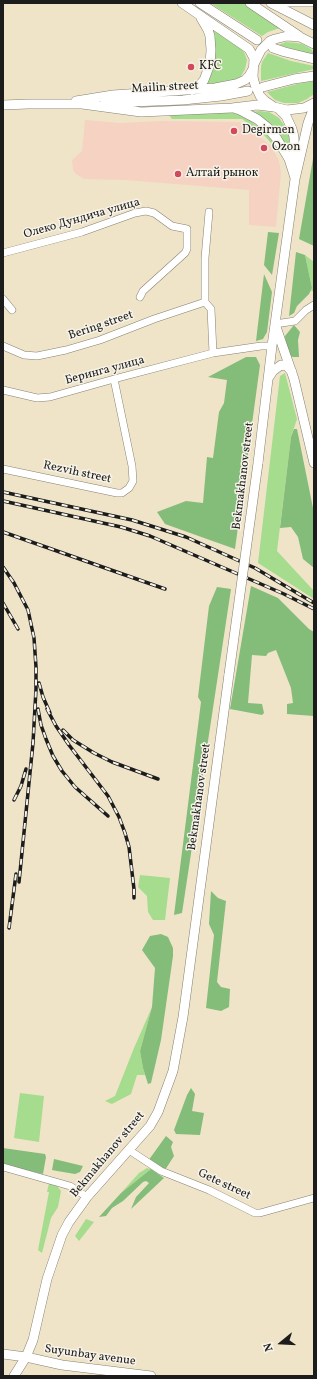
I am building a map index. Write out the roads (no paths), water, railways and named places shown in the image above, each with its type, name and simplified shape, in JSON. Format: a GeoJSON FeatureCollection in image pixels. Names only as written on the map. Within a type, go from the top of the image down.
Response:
{"type":"FeatureCollection","features":[{"type":"Feature","properties":{"kind":"main road"},"geometry":{"type":"LineString","coordinates":[[182,3],[249,49],[253,56],[255,85],[260,96],[276,108],[289,121],[294,137],[295,179]]}},
{"type":"Feature","properties":{"kind":"main road"},"geometry":{"type":"LineString","coordinates":[[200,3],[257,40]]}},
{"type":"Feature","properties":{"kind":"main road"},"geometry":{"type":"LineString","coordinates":[[250,3],[300,37],[314,43]]}},
{"type":"Feature","properties":{"kind":"main road"},"geometry":{"type":"LineString","coordinates":[[272,3],[314,25]]}},
{"type":"Feature","properties":{"kind":"main road"},"geometry":{"type":"LineString","coordinates":[[189,90],[198,87],[206,76],[210,64],[211,54],[211,42],[208,30],[204,22],[196,13]]}},
{"type":"Feature","properties":{"kind":"main road"},"geometry":{"type":"LineString","coordinates":[[55,104],[113,95],[215,88],[236,84],[245,80],[249,76],[261,50],[270,41],[287,36],[300,37]]}},
{"type":"Feature","properties":{"kind":"main road"},"geometry":{"type":"LineString","coordinates":[[273,48],[314,59]]}},
{"type":"Feature","properties":{"kind":"main road"},"geometry":{"type":"LineString","coordinates":[[264,87],[294,79],[314,76]]}},
{"type":"Feature","properties":{"kind":"main road","name":"Mailin street"},"geometry":{"type":"LineString","coordinates":[[82,104],[183,100],[221,96],[248,91]]}},
{"type":"Feature","properties":{"kind":"main road"},"geometry":{"type":"LineString","coordinates":[[3,105],[82,104],[141,112],[232,108],[257,105],[295,110],[314,103]]}},
{"type":"Feature","properties":{"kind":"main road"},"geometry":{"type":"LineString","coordinates":[[295,179],[308,123],[314,107]]}},
{"type":"Feature","properties":{"kind":"main road"},"geometry":{"type":"LineString","coordinates":[[232,108],[240,110],[257,120],[277,139],[289,159],[295,179]]}},
{"type":"Feature","properties":{"kind":"main road","name":"Bekmakhanov street"},"geometry":{"type":"LineString","coordinates":[[14,1376],[26,1357],[33,1340],[47,1279],[56,1249],[69,1222],[87,1197],[147,1130],[158,1112],[173,1071],[183,1017],[295,179]]}},
{"type":"Feature","properties":{"kind":"main road"},"geometry":{"type":"LineString","coordinates":[[275,324],[297,389],[314,464]]}},
{"type":"Feature","properties":{"kind":"main road"},"geometry":{"type":"LineString","coordinates":[[268,378],[273,371],[281,366],[287,366],[292,372]]}},
{"type":"Feature","properties":{"kind":"main road","name":"Suyunbay avenue"},"geometry":{"type":"LineString","coordinates":[[3,1354],[26,1357],[62,1365],[151,1376]]}},
{"type":"Feature","properties":{"kind":"street"},"geometry":{"type":"LineString","coordinates":[[272,3],[314,3]]}},
{"type":"Feature","properties":{"kind":"street","name":"Олеко Дундича улица"},"geometry":{"type":"LineString","coordinates":[[3,253],[82,232],[135,213],[146,211],[154,213],[172,226],[187,229],[187,249],[185,253],[143,290],[140,297]]}},
{"type":"Feature","properties":{"kind":"street"},"geometry":{"type":"LineString","coordinates":[[209,212],[205,258],[205,302],[211,309],[213,353]]}},
{"type":"Feature","properties":{"kind":"street"},"geometry":{"type":"LineString","coordinates":[[3,299],[12,310]]}},
{"type":"Feature","properties":{"kind":"street","name":"Bering street"},"geometry":{"type":"LineString","coordinates":[[3,346],[24,355],[37,356],[66,350],[100,340],[154,319],[205,302]]}},
{"type":"Feature","properties":{"kind":"street"},"geometry":{"type":"LineString","coordinates":[[275,324],[295,321],[306,310],[314,305]]}},
{"type":"Feature","properties":{"kind":"street","name":"Беринга улица"},"geometry":{"type":"LineString","coordinates":[[3,390],[37,398],[50,397],[213,353],[261,346],[272,346]]}},
{"type":"Feature","properties":{"kind":"street","name":"Rezvih street"},"geometry":{"type":"LineString","coordinates":[[3,469],[117,493],[122,493],[129,488],[133,481],[132,466],[114,379]]}},
{"type":"Feature","properties":{"kind":"street","name":"Gete street"},"geometry":{"type":"LineString","coordinates":[[129,1150],[161,1171],[209,1190],[255,1212],[260,1213],[314,1198]]}},
{"type":"Feature","properties":{"kind":"street"},"geometry":{"type":"LineString","coordinates":[[3,1167],[70,1186],[77,1189],[87,1197]]}},
{"type":"Feature","properties":{"kind":"railway"},"geometry":{"type":"LineString","coordinates":[[3,492],[132,520],[186,537],[255,568],[314,603]]}},
{"type":"Feature","properties":{"kind":"railway"},"geometry":{"type":"LineString","coordinates":[[3,501],[121,527],[150,536],[284,594],[314,609]]}},
{"type":"Feature","properties":{"kind":"railway"},"geometry":{"type":"LineString","coordinates":[[3,532],[165,589]]}},
{"type":"Feature","properties":{"kind":"railway"},"geometry":{"type":"LineString","coordinates":[[3,567],[14,583],[28,610],[34,638],[36,667],[33,743],[19,882]]}},
{"type":"Feature","properties":{"kind":"railway"},"geometry":{"type":"LineString","coordinates":[[3,603],[18,629]]}},
{"type":"Feature","properties":{"kind":"railway"},"geometry":{"type":"LineString","coordinates":[[39,683],[50,713]]}},
{"type":"Feature","properties":{"kind":"railway"},"geometry":{"type":"LineString","coordinates":[[38,709],[41,725],[46,739],[53,756],[62,771],[75,787],[108,816]]}},
{"type":"Feature","properties":{"kind":"railway"},"geometry":{"type":"LineString","coordinates":[[47,709],[69,745],[108,796],[119,817],[129,847],[134,898]]}},
{"type":"Feature","properties":{"kind":"railway"},"geometry":{"type":"LineString","coordinates":[[63,730],[73,740],[94,753],[112,762],[158,779]]}},
{"type":"Feature","properties":{"kind":"railway"},"geometry":{"type":"LineString","coordinates":[[14,800],[21,786],[26,769]]}},
{"type":"Feature","properties":{"kind":"railway"},"geometry":{"type":"LineString","coordinates":[[9,928],[16,874]]}},
{"type":"Feature","properties":{"kind":"place","name":"KFC"},"geometry":{"type":"Point","coordinates":[191,67]}},
{"type":"Feature","properties":{"kind":"place","name":"Degirmen"},"geometry":{"type":"Point","coordinates":[234,131]}},
{"type":"Feature","properties":{"kind":"place","name":"Ozon"},"geometry":{"type":"Point","coordinates":[264,148]}},
{"type":"Feature","properties":{"kind":"place","name":"Алтай рынок"},"geometry":{"type":"Point","coordinates":[178,174]}}]}
